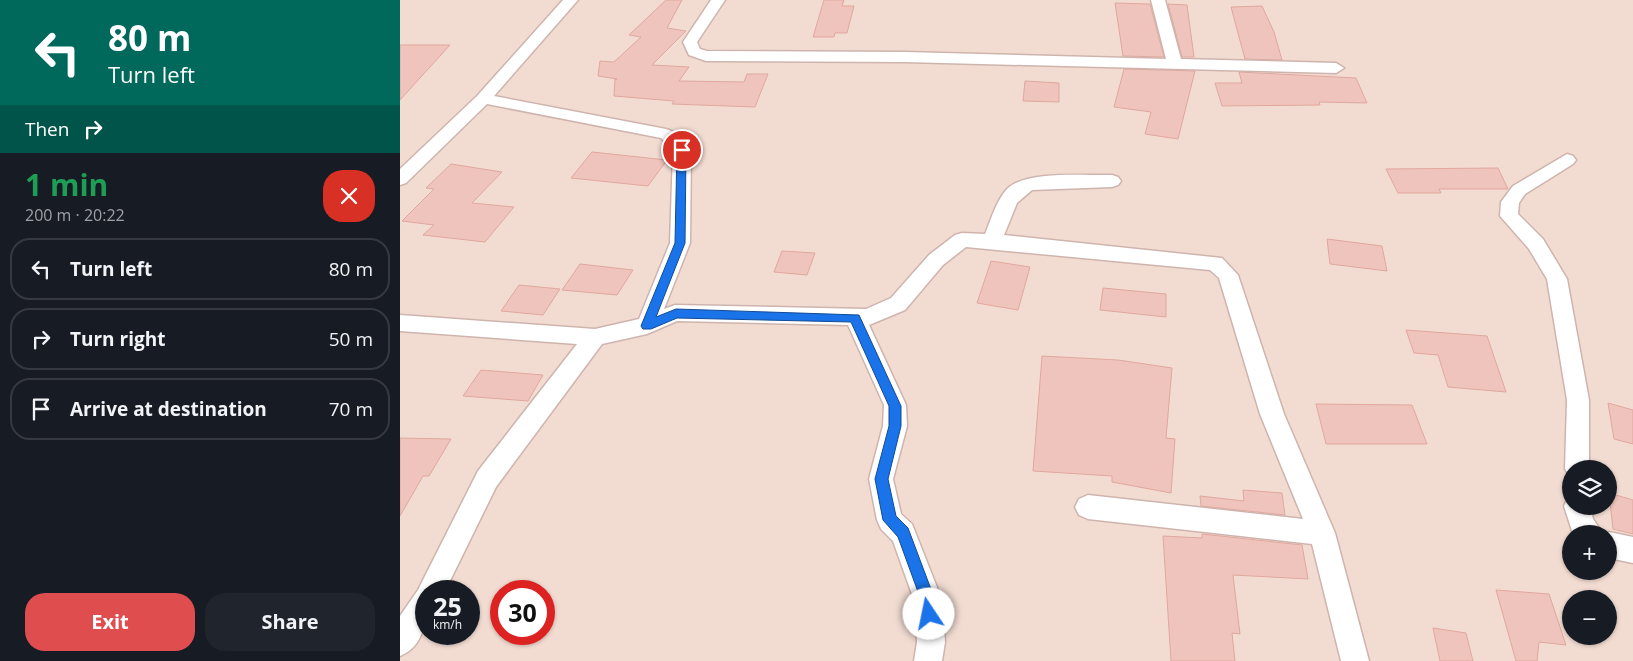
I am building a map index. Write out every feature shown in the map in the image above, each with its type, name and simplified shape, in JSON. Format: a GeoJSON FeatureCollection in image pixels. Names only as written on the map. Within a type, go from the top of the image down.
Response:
{"type":"FeatureCollection","features":[{"type":"Feature","properties":{"kind":"street"},"geometry":{"type":"LineString","coordinates":[[400,179],[483,99],[570,0]]}},
{"type":"Feature","properties":{"kind":"street"},"geometry":{"type":"LineString","coordinates":[[718,0],[690,42],[694,52],[706,56],[904,57],[1336,68]]}},
{"type":"Feature","properties":{"kind":"street"},"geometry":{"type":"LineString","coordinates":[[1158,0],[1175,65]]}},
{"type":"Feature","properties":{"kind":"street"},"geometry":{"type":"LineString","coordinates":[[483,99],[666,134],[682,150],[680,243],[647,326]]}},
{"type":"Feature","properties":{"kind":"street"},"geometry":{"type":"LineString","coordinates":[[1567,160],[1519,190],[1510,202],[1509,216],[1536,244],[1557,279],[1578,400],[1577,460]]}},
{"type":"Feature","properties":{"kind":"street"},"geometry":{"type":"LineString","coordinates":[[992,241],[1008,201],[1014,193],[1028,184],[1112,181]]}},
{"type":"Feature","properties":{"kind":"street"},"geometry":{"type":"LineString","coordinates":[[400,323],[595,337],[647,326],[676,313],[868,317],[898,304],[936,260],[962,240],[992,241],[1215,263],[1228,275],[1272,414],[1322,533],[1356,661]]}},
{"type":"Feature","properties":{"kind":"street"},"geometry":{"type":"LineString","coordinates":[[855,318],[895,406],[895,426],[881,479],[890,520],[903,533],[928,600],[931,642],[928,661]]}},
{"type":"Feature","properties":{"kind":"street"},"geometry":{"type":"LineString","coordinates":[[436,580],[487,479],[595,337]]}},
{"type":"Feature","properties":{"kind":"street"},"geometry":{"type":"LineString","coordinates":[[1088,507],[1322,533]]}},
{"type":"Feature","properties":{"kind":"street"},"geometry":{"type":"LineString","coordinates":[[1617,547],[1633,550]]}},
{"type":"Feature","properties":{"kind":"street"},"geometry":{"type":"LineString","coordinates":[[400,642],[415,618]]}},
{"type":"Feature","properties":{"kind":"shaded area"},"geometry":{"type":"Polygon","coordinates":[[[400,0],[1633,0],[1633,661],[400,661],[400,0]]]}},
{"type":"Feature","properties":{"kind":"building"},"geometry":{"type":"Polygon","coordinates":[[[666,0],[682,0],[667,28],[686,31],[652,65],[689,67],[679,81],[744,82],[747,74],[768,74],[755,107],[672,104],[674,101],[614,96],[615,79],[617,79],[598,76],[600,61],[614,62],[641,37],[629,35],[666,0]]]}},
{"type":"Feature","properties":{"kind":"building"},"geometry":{"type":"Polygon","coordinates":[[[824,0],[844,0],[842,6],[854,6],[847,33],[835,33],[834,37],[813,37],[824,0]]]}},
{"type":"Feature","properties":{"kind":"building"},"geometry":{"type":"Polygon","coordinates":[[[1115,3],[1150,4],[1164,57],[1123,56],[1115,3]]]}},
{"type":"Feature","properties":{"kind":"building"},"geometry":{"type":"Polygon","coordinates":[[[1168,4],[1187,5],[1194,57],[1182,57],[1168,4]]]}},
{"type":"Feature","properties":{"kind":"building"},"geometry":{"type":"Polygon","coordinates":[[[1262,6],[1274,32],[1282,60],[1245,59],[1231,7],[1262,6]]]}},
{"type":"Feature","properties":{"kind":"building"},"geometry":{"type":"Polygon","coordinates":[[[400,45],[450,45],[400,100],[400,45]]]}},
{"type":"Feature","properties":{"kind":"building"},"geometry":{"type":"Polygon","coordinates":[[[1124,69],[1195,71],[1178,139],[1145,134],[1151,112],[1114,107],[1124,69]]]}},
{"type":"Feature","properties":{"kind":"building"},"geometry":{"type":"Polygon","coordinates":[[[1239,72],[1356,78],[1367,103],[1319,102],[1320,105],[1222,106],[1215,83],[1242,83],[1239,72]]]}},
{"type":"Feature","properties":{"kind":"building"},"geometry":{"type":"Polygon","coordinates":[[[1025,81],[1059,83],[1059,102],[1023,101],[1025,81]]]}},
{"type":"Feature","properties":{"kind":"building"},"geometry":{"type":"Polygon","coordinates":[[[592,152],[667,160],[648,186],[571,178],[592,152]]]}},
{"type":"Feature","properties":{"kind":"building"},"geometry":{"type":"Polygon","coordinates":[[[451,164],[502,172],[472,203],[514,207],[485,242],[423,235],[434,225],[402,221],[434,189],[426,188],[451,164]]]}},
{"type":"Feature","properties":{"kind":"building"},"geometry":{"type":"Polygon","coordinates":[[[1498,168],[1508,189],[1439,189],[1441,193],[1398,193],[1386,169],[1498,168]]]}},
{"type":"Feature","properties":{"kind":"building"},"geometry":{"type":"Polygon","coordinates":[[[1327,239],[1382,246],[1387,271],[1330,264],[1327,239]]]}},
{"type":"Feature","properties":{"kind":"building"},"geometry":{"type":"Polygon","coordinates":[[[782,251],[815,253],[807,275],[774,272],[782,251]]]}},
{"type":"Feature","properties":{"kind":"building"},"geometry":{"type":"Polygon","coordinates":[[[991,261],[1030,267],[1018,310],[977,303],[991,261]]]}},
{"type":"Feature","properties":{"kind":"building"},"geometry":{"type":"Polygon","coordinates":[[[580,264],[633,270],[617,295],[562,290],[580,264]]]}},
{"type":"Feature","properties":{"kind":"building"},"geometry":{"type":"Polygon","coordinates":[[[519,285],[560,289],[543,315],[501,311],[519,285]]]}},
{"type":"Feature","properties":{"kind":"building"},"geometry":{"type":"Polygon","coordinates":[[[1103,288],[1166,294],[1166,317],[1100,310],[1103,288]]]}},
{"type":"Feature","properties":{"kind":"building"},"geometry":{"type":"Polygon","coordinates":[[[1406,330],[1487,336],[1506,392],[1448,387],[1438,355],[1414,353],[1406,330]]]}},
{"type":"Feature","properties":{"kind":"building"},"geometry":{"type":"Polygon","coordinates":[[[1042,356],[1118,360],[1172,368],[1166,438],[1175,439],[1171,493],[1112,482],[1112,476],[1033,471],[1042,356]]]}},
{"type":"Feature","properties":{"kind":"building"},"geometry":{"type":"Polygon","coordinates":[[[481,370],[543,375],[528,401],[463,396],[481,370]]]}},
{"type":"Feature","properties":{"kind":"building"},"geometry":{"type":"Polygon","coordinates":[[[1608,403],[1633,410],[1633,444],[1614,439],[1608,403]]]}},
{"type":"Feature","properties":{"kind":"building"},"geometry":{"type":"Polygon","coordinates":[[[1316,404],[1412,405],[1427,444],[1326,444],[1316,404]]]}},
{"type":"Feature","properties":{"kind":"building"},"geometry":{"type":"Polygon","coordinates":[[[400,438],[451,439],[429,476],[423,476],[400,516],[400,438]]]}},
{"type":"Feature","properties":{"kind":"building"},"geometry":{"type":"Polygon","coordinates":[[[1243,490],[1282,493],[1285,515],[1201,506],[1200,496],[1244,501],[1243,490]]]}},
{"type":"Feature","properties":{"kind":"building"},"geometry":{"type":"Polygon","coordinates":[[[1617,495],[1633,500],[1633,534],[1617,530],[1617,525],[1613,525],[1611,515],[1617,515],[1617,495]]]}},
{"type":"Feature","properties":{"kind":"building"},"geometry":{"type":"Polygon","coordinates":[[[1202,534],[1302,545],[1308,579],[1233,575],[1240,634],[1232,633],[1235,661],[1171,661],[1163,536],[1202,538],[1202,534]]]}},
{"type":"Feature","properties":{"kind":"building"},"geometry":{"type":"Polygon","coordinates":[[[1496,590],[1549,594],[1562,633],[1562,645],[1539,642],[1537,661],[1516,661],[1496,590]]]}},
{"type":"Feature","properties":{"kind":"building"},"geometry":{"type":"Polygon","coordinates":[[[1433,628],[1466,633],[1473,661],[1440,661],[1433,628]]]}},
{"type":"Feature","properties":{"kind":"route"},"geometry":{"type":"LineString","coordinates":[[682,150],[680,243],[647,326],[676,313],[855,318],[895,406],[895,426],[881,479],[890,520],[903,533],[928,600],[929,614]]}}]}
